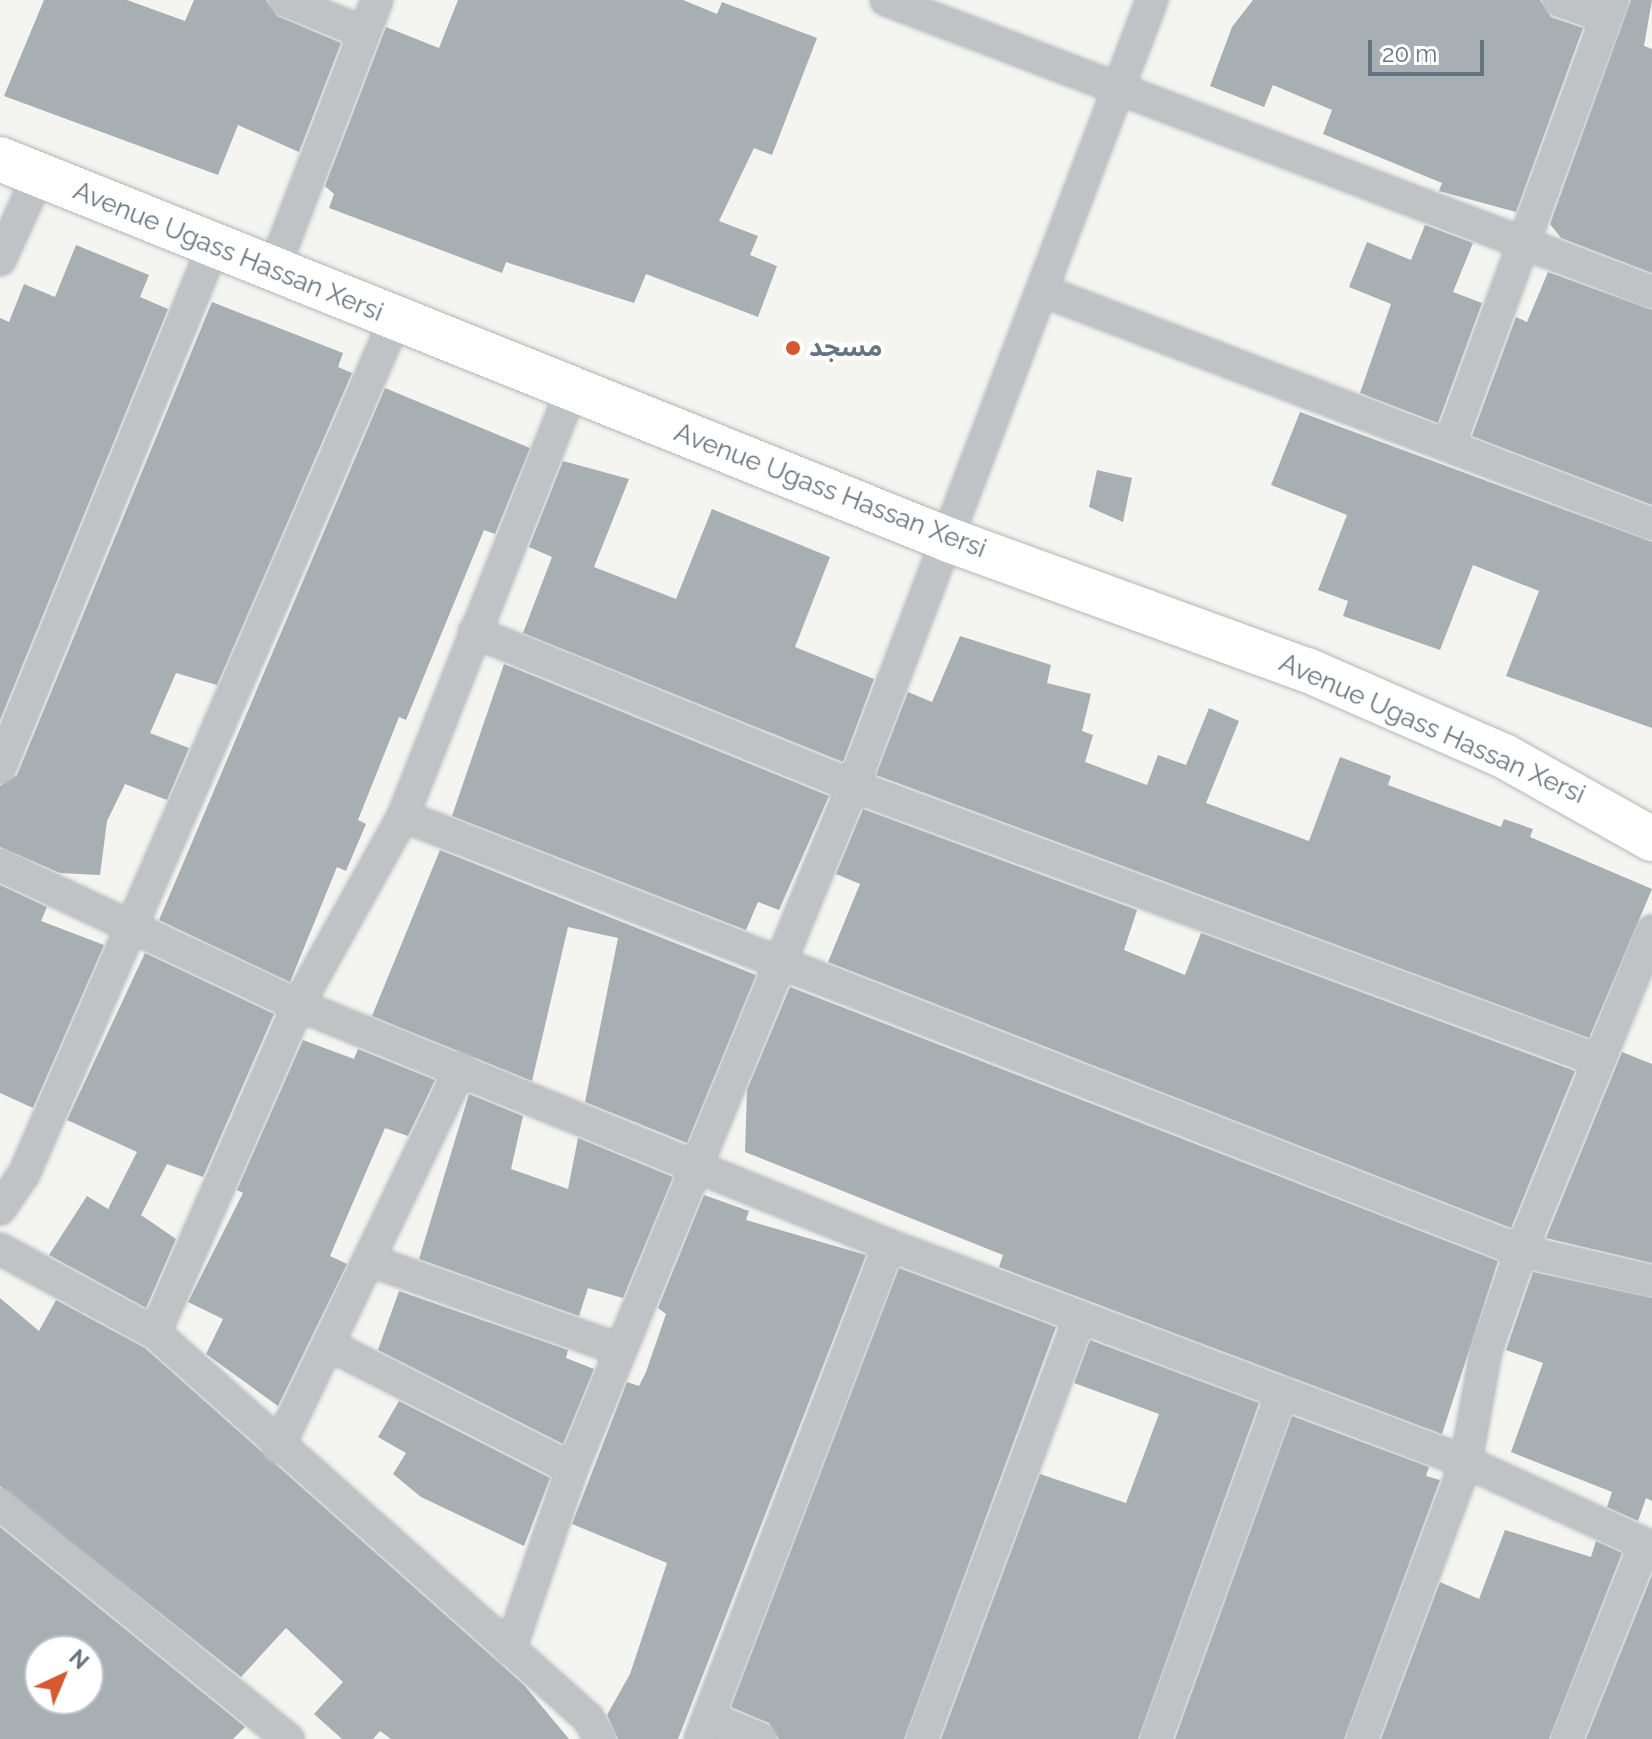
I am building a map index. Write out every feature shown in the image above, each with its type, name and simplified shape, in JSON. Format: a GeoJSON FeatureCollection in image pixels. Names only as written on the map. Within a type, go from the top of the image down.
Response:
{"type":"FeatureCollection","features":[{"type":"Feature","properties":{"kind":"main road","name":"Avenue Ugass Hassan Xersi"},"geometry":{"type":"LineString","coordinates":[[19,167],[949,540],[1307,670],[1504,756],[1652,839]]}},
{"type":"Feature","properties":{"kind":"street"},"geometry":{"type":"LineString","coordinates":[[284,0],[363,32]]}},
{"type":"Feature","properties":{"kind":"street"},"geometry":{"type":"LineString","coordinates":[[273,271],[377,0]]}},
{"type":"Feature","properties":{"kind":"street"},"geometry":{"type":"LineString","coordinates":[[886,0],[1117,90],[1528,241],[1652,292]]}},
{"type":"Feature","properties":{"kind":"street"},"geometry":{"type":"LineString","coordinates":[[510,1650],[572,1469],[853,786],[1152,0]]}},
{"type":"Feature","properties":{"kind":"street"},"geometry":{"type":"LineString","coordinates":[[1450,443],[1528,241],[1609,8],[1558,0]]}},
{"type":"Feature","properties":{"kind":"street"},"geometry":{"type":"LineString","coordinates":[[0,260],[19,167]]}},
{"type":"Feature","properties":{"kind":"street"},"geometry":{"type":"LineString","coordinates":[[0,768],[213,247]]}},
{"type":"Feature","properties":{"kind":"street"},"geometry":{"type":"LineString","coordinates":[[1043,291],[1450,443],[1652,524]]}},
{"type":"Feature","properties":{"kind":"street"},"geometry":{"type":"LineString","coordinates":[[0,1209],[24,1174],[395,320]]}},
{"type":"Feature","properties":{"kind":"street"},"geometry":{"type":"LineString","coordinates":[[155,1333],[298,1005],[403,816],[572,390]]}},
{"type":"Feature","properties":{"kind":"street"},"geometry":{"type":"LineString","coordinates":[[474,632],[853,786],[1598,1060]]}},
{"type":"Feature","properties":{"kind":"street"},"geometry":{"type":"LineString","coordinates":[[403,816],[1521,1251],[1652,1281]]}},
{"type":"Feature","properties":{"kind":"street"},"geometry":{"type":"LineString","coordinates":[[0,865],[298,1005],[461,1068],[889,1245],[1466,1462],[1649,1546],[1567,1739]]}},
{"type":"Feature","properties":{"kind":"street"},"geometry":{"type":"LineString","coordinates":[[1362,1739],[1466,1462],[1486,1351],[1521,1251],[1652,931]]}},
{"type":"Feature","properties":{"kind":"street"},"geometry":{"type":"LineString","coordinates":[[278,1448],[371,1261],[461,1068]]}},
{"type":"Feature","properties":{"kind":"street"},"geometry":{"type":"LineString","coordinates":[[761,1739],[705,1729],[889,1245]]}},
{"type":"Feature","properties":{"kind":"street"},"geometry":{"type":"LineString","coordinates":[[0,1249],[155,1333],[278,1448],[588,1718],[600,1739]]}},
{"type":"Feature","properties":{"kind":"street"},"geometry":{"type":"LineString","coordinates":[[371,1261],[621,1350]]}},
{"type":"Feature","properties":{"kind":"street"},"geometry":{"type":"LineString","coordinates":[[922,1739],[1079,1318]]}},
{"type":"Feature","properties":{"kind":"street"},"geometry":{"type":"LineString","coordinates":[[329,1345],[572,1469]]}},
{"type":"Feature","properties":{"kind":"street"},"geometry":{"type":"LineString","coordinates":[[1156,1739],[1282,1392]]}},
{"type":"Feature","properties":{"kind":"street"},"geometry":{"type":"LineString","coordinates":[[0,1504],[282,1738]]}},
{"type":"Feature","properties":{"kind":"building"},"geometry":{"type":"Polygon","coordinates":[[[44,0],[127,0],[185,21],[194,0],[266,0],[277,16],[341,43],[299,152],[238,125],[218,175],[4,96],[44,0]]]}},
{"type":"Feature","properties":{"kind":"building"},"geometry":{"type":"Polygon","coordinates":[[[458,0],[683,0],[717,14],[722,2],[817,38],[772,155],[754,148],[719,221],[758,236],[750,255],[777,266],[758,317],[646,274],[634,303],[506,262],[502,273],[329,208],[334,194],[325,186],[386,27],[439,48],[458,0]]]}},
{"type":"Feature","properties":{"kind":"building"},"geometry":{"type":"Polygon","coordinates":[[[1253,0],[1540,0],[1551,17],[1583,28],[1516,212],[1439,191],[1442,183],[1323,134],[1332,110],[1273,85],[1264,107],[1210,86],[1232,27],[1253,0]]]}},
{"type":"Feature","properties":{"kind":"building"},"geometry":{"type":"Polygon","coordinates":[[[1631,0],[1652,0],[1644,46],[1652,49],[1652,273],[1561,238],[1550,224],[1631,0]]]}},
{"type":"Feature","properties":{"kind":"building"},"geometry":{"type":"Polygon","coordinates":[[[1425,225],[1473,243],[1453,292],[1482,303],[1438,423],[1360,393],[1391,304],[1349,287],[1367,242],[1411,260],[1425,225]]]}},
{"type":"Feature","properties":{"kind":"building"},"geometry":{"type":"Polygon","coordinates":[[[76,245],[149,275],[140,297],[168,309],[0,720],[0,318],[9,322],[24,284],[55,297],[76,245]]]}},
{"type":"Feature","properties":{"kind":"building"},"geometry":{"type":"Polygon","coordinates":[[[1548,272],[1652,310],[1652,505],[1472,436],[1516,317],[1527,322],[1548,272]]]}},
{"type":"Feature","properties":{"kind":"building"},"geometry":{"type":"Polygon","coordinates":[[[212,302],[343,353],[338,367],[352,373],[217,685],[176,673],[150,733],[189,748],[167,800],[125,784],[107,821],[100,875],[60,873],[0,847],[0,786],[17,775],[212,302]]]}},
{"type":"Feature","properties":{"kind":"building"},"geometry":{"type":"Polygon","coordinates":[[[385,388],[530,448],[495,534],[484,530],[406,720],[399,717],[358,820],[366,824],[346,871],[337,867],[290,982],[159,920],[385,388]]]}},
{"type":"Feature","properties":{"kind":"building"},"geometry":{"type":"Polygon","coordinates":[[[1300,412],[1652,542],[1652,728],[1506,676],[1539,591],[1473,565],[1440,650],[1343,616],[1348,601],[1318,590],[1347,515],[1271,485],[1300,412]]]}},
{"type":"Feature","properties":{"kind":"building"},"geometry":{"type":"Polygon","coordinates":[[[563,461],[629,479],[594,567],[676,599],[712,509],[830,557],[795,647],[874,679],[843,762],[523,633],[552,557],[529,547],[563,461]]]}},
{"type":"Feature","properties":{"kind":"building"},"geometry":{"type":"Polygon","coordinates":[[[1097,470],[1132,478],[1123,522],[1089,507],[1097,470]]]}},
{"type":"Feature","properties":{"kind":"building"},"geometry":{"type":"Polygon","coordinates":[[[960,636],[1051,665],[1047,683],[1091,694],[1082,731],[1093,735],[1085,762],[1147,785],[1158,755],[1186,765],[1209,708],[1239,721],[1206,803],[1309,841],[1340,757],[1391,776],[1388,785],[1501,827],[1504,819],[1533,829],[1530,837],[1652,889],[1589,1038],[876,775],[908,692],[932,702],[960,636]]]}},
{"type":"Feature","properties":{"kind":"building"},"geometry":{"type":"Polygon","coordinates":[[[504,664],[829,796],[779,910],[758,902],[746,930],[452,816],[504,664]]]}},
{"type":"Feature","properties":{"kind":"building"},"geometry":{"type":"Polygon","coordinates":[[[863,809],[1137,910],[1124,950],[1185,975],[1201,933],[1575,1071],[1511,1228],[828,962],[860,884],[836,874],[863,809]]]}},
{"type":"Feature","properties":{"kind":"building"},"geometry":{"type":"Polygon","coordinates":[[[440,850],[756,975],[687,1143],[585,1102],[618,938],[568,927],[532,1081],[372,1016],[440,850]]]}},
{"type":"Feature","properties":{"kind":"building"},"geometry":{"type":"Polygon","coordinates":[[[0,885],[47,907],[41,921],[104,945],[33,1108],[0,1093],[0,885]]]}},
{"type":"Feature","properties":{"kind":"building"},"geometry":{"type":"Polygon","coordinates":[[[145,953],[274,1014],[203,1177],[167,1164],[141,1215],[176,1239],[146,1308],[49,1255],[87,1196],[108,1209],[137,1152],[67,1120],[145,953]]]}},
{"type":"Feature","properties":{"kind":"building"},"geometry":{"type":"Polygon","coordinates":[[[790,987],[1498,1261],[1442,1434],[999,1267],[1003,1255],[745,1152],[747,1090],[790,987]]]}},
{"type":"Feature","properties":{"kind":"building"},"geometry":{"type":"Polygon","coordinates":[[[303,1040],[354,1059],[358,1049],[435,1080],[408,1136],[385,1128],[330,1256],[347,1264],[278,1406],[206,1354],[223,1319],[188,1302],[243,1193],[237,1190],[303,1040]]]}},
{"type":"Feature","properties":{"kind":"building"},"geometry":{"type":"Polygon","coordinates":[[[1622,1052],[1652,1064],[1652,1263],[1546,1238],[1622,1052]]]}},
{"type":"Feature","properties":{"kind":"building"},"geometry":{"type":"Polygon","coordinates":[[[469,1094],[523,1116],[511,1169],[568,1189],[578,1138],[673,1177],[623,1298],[588,1288],[579,1316],[419,1259],[469,1094]]]}},
{"type":"Feature","properties":{"kind":"building"},"geometry":{"type":"Polygon","coordinates":[[[704,1195],[749,1211],[746,1220],[866,1255],[678,1739],[618,1739],[607,1715],[630,1674],[667,1563],[572,1524],[627,1382],[639,1386],[646,1372],[666,1314],[658,1308],[704,1195]]]}},
{"type":"Feature","properties":{"kind":"building"},"geometry":{"type":"Polygon","coordinates":[[[899,1268],[1056,1327],[904,1739],[779,1739],[769,1723],[731,1707],[899,1268]]]}},
{"type":"Feature","properties":{"kind":"building"},"geometry":{"type":"Polygon","coordinates":[[[1533,1272],[1652,1298],[1652,1501],[1646,1498],[1638,1521],[1607,1507],[1612,1492],[1511,1452],[1543,1363],[1506,1350],[1533,1272]]]}},
{"type":"Feature","properties":{"kind":"building"},"geometry":{"type":"Polygon","coordinates":[[[399,1291],[568,1350],[566,1358],[594,1369],[563,1444],[378,1350],[399,1291]]]}},
{"type":"Feature","properties":{"kind":"building"},"geometry":{"type":"Polygon","coordinates":[[[0,1298],[39,1331],[56,1300],[145,1348],[524,1685],[569,1739],[391,1739],[380,1731],[373,1739],[342,1739],[314,1714],[343,1682],[286,1628],[241,1677],[0,1486],[0,1298]]]}},
{"type":"Feature","properties":{"kind":"building"},"geometry":{"type":"Polygon","coordinates":[[[1090,1340],[1259,1403],[1138,1739],[941,1739],[1040,1474],[1126,1503],[1159,1414],[1074,1383],[1090,1340]]]}},
{"type":"Feature","properties":{"kind":"building"},"geometry":{"type":"Polygon","coordinates":[[[399,1401],[550,1478],[524,1546],[421,1497],[393,1474],[406,1453],[378,1437],[399,1401]]]}},
{"type":"Feature","properties":{"kind":"building"},"geometry":{"type":"Polygon","coordinates":[[[1292,1416],[1429,1467],[1426,1476],[1440,1480],[1344,1739],[1175,1739],[1292,1416]]]}},
{"type":"Feature","properties":{"kind":"building"},"geometry":{"type":"Polygon","coordinates":[[[0,1527],[245,1727],[233,1739],[0,1739],[0,1527]]]}},
{"type":"Feature","properties":{"kind":"building"},"geometry":{"type":"Polygon","coordinates":[[[1505,1530],[1591,1557],[1596,1541],[1622,1553],[1549,1739],[1381,1739],[1440,1582],[1479,1599],[1505,1530]]]}},
{"type":"Feature","properties":{"kind":"building"},"geometry":{"type":"Polygon","coordinates":[[[1652,1575],[1652,1739],[1586,1739],[1652,1575]]]}},
{"type":"Feature","properties":{"kind":"place","name":"مسجد"},"geometry":{"type":"Point","coordinates":[793,348]}}]}
